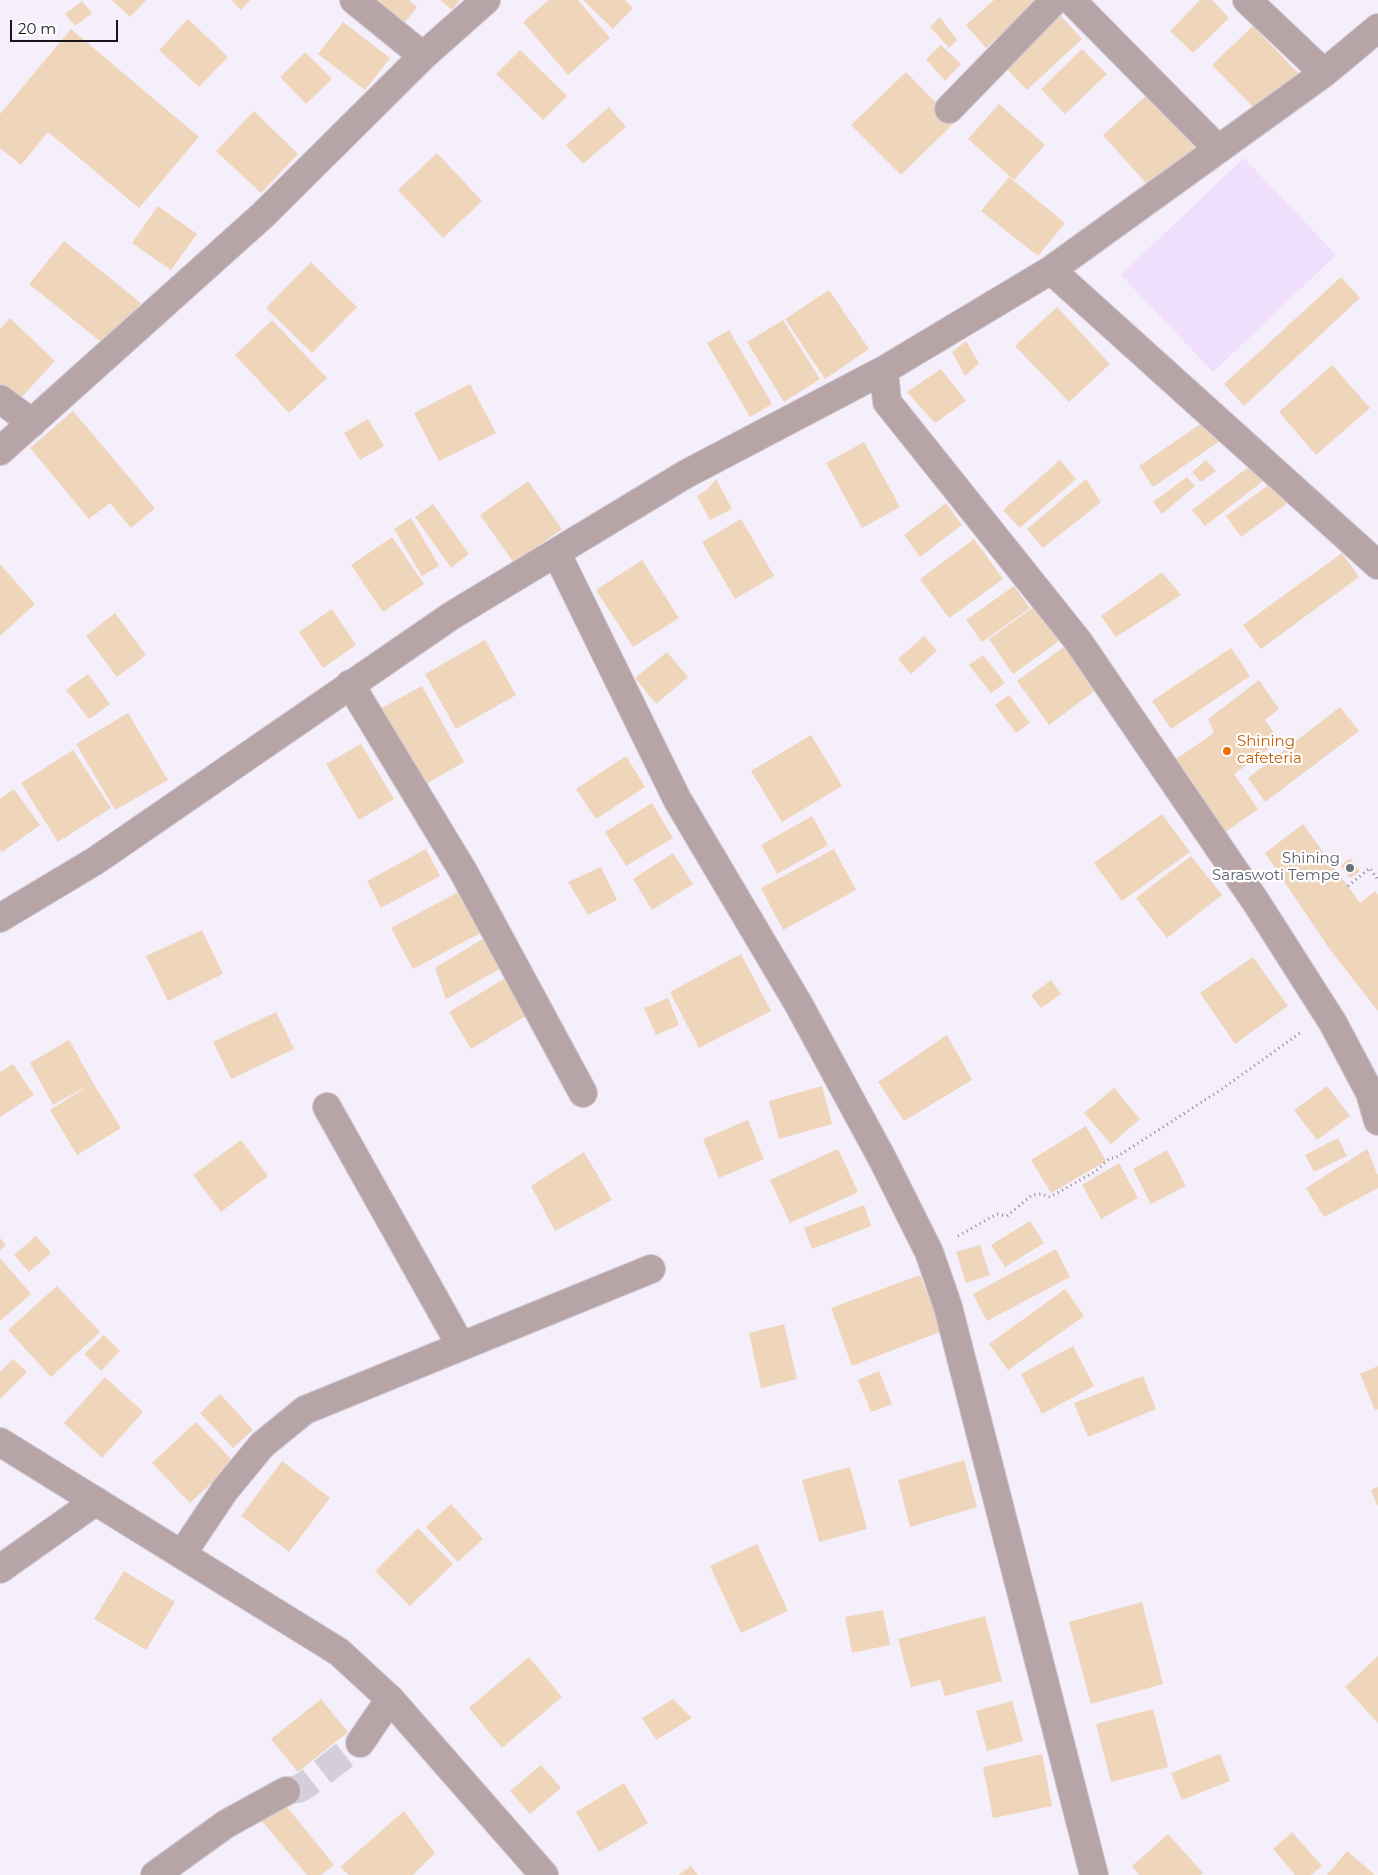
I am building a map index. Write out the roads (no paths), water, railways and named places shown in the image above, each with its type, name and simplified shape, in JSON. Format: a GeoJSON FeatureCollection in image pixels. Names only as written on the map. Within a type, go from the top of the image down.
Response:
{"type":"FeatureCollection","features":[{"type":"Feature","properties":{"kind":"street"},"geometry":{"type":"LineString","coordinates":[[354,0],[423,56]]}},
{"type":"Feature","properties":{"kind":"street"},"geometry":{"type":"LineString","coordinates":[[0,451],[263,215],[423,56],[486,0]]}},
{"type":"Feature","properties":{"kind":"street"},"geometry":{"type":"LineString","coordinates":[[949,109],[1056,0]]}},
{"type":"Feature","properties":{"kind":"street"},"geometry":{"type":"LineString","coordinates":[[1071,0],[1217,148]]}},
{"type":"Feature","properties":{"kind":"street"},"geometry":{"type":"LineString","coordinates":[[1248,0],[1324,73]]}},
{"type":"Feature","properties":{"kind":"street"},"geometry":{"type":"LineString","coordinates":[[0,918],[95,861],[350,684],[452,616],[686,474],[884,370],[1051,270],[1217,148],[1324,73],[1378,28]]}},
{"type":"Feature","properties":{"kind":"street"},"geometry":{"type":"LineString","coordinates":[[1051,270],[1378,564]]}},
{"type":"Feature","properties":{"kind":"street"},"geometry":{"type":"LineString","coordinates":[[884,370],[887,402],[1078,641],[1256,902],[1326,1013],[1370,1093],[1378,1121]]}},
{"type":"Feature","properties":{"kind":"street"},"geometry":{"type":"LineString","coordinates":[[0,399],[32,422]]}},
{"type":"Feature","properties":{"kind":"street"},"geometry":{"type":"LineString","coordinates":[[557,554],[677,799],[799,1005],[883,1160],[929,1252],[948,1307],[1094,1875]]}},
{"type":"Feature","properties":{"kind":"street"},"geometry":{"type":"LineString","coordinates":[[350,684],[463,871],[583,1093]]}},
{"type":"Feature","properties":{"kind":"street"},"geometry":{"type":"LineString","coordinates":[[327,1107],[461,1346]]}},
{"type":"Feature","properties":{"kind":"street"},"geometry":{"type":"LineString","coordinates":[[182,1554],[225,1490],[262,1445],[306,1410],[650,1269]]}},
{"type":"Feature","properties":{"kind":"street"},"geometry":{"type":"LineString","coordinates":[[0,1442],[339,1652],[390,1699],[544,1875]]}},
{"type":"Feature","properties":{"kind":"street"},"geometry":{"type":"LineString","coordinates":[[0,1569],[96,1501]]}},
{"type":"Feature","properties":{"kind":"street"},"geometry":{"type":"LineString","coordinates":[[360,1744],[390,1699]]}},
{"type":"Feature","properties":{"kind":"street"},"geometry":{"type":"LineString","coordinates":[[155,1875],[226,1824],[286,1791]]}},
{"type":"Feature","properties":{"kind":"tunnel"},"geometry":{"type":"LineString","coordinates":[[286,1791],[298,1789],[307,1784],[360,1743]]}},
{"type":"Feature","properties":{"kind":"place","name":"Shining cafeteria"},"geometry":{"type":"Point","coordinates":[1227,751]}},
{"type":"Feature","properties":{"kind":"place","name":"Shining Saraswoti Tempe"},"geometry":{"type":"Point","coordinates":[1350,868]}}]}
